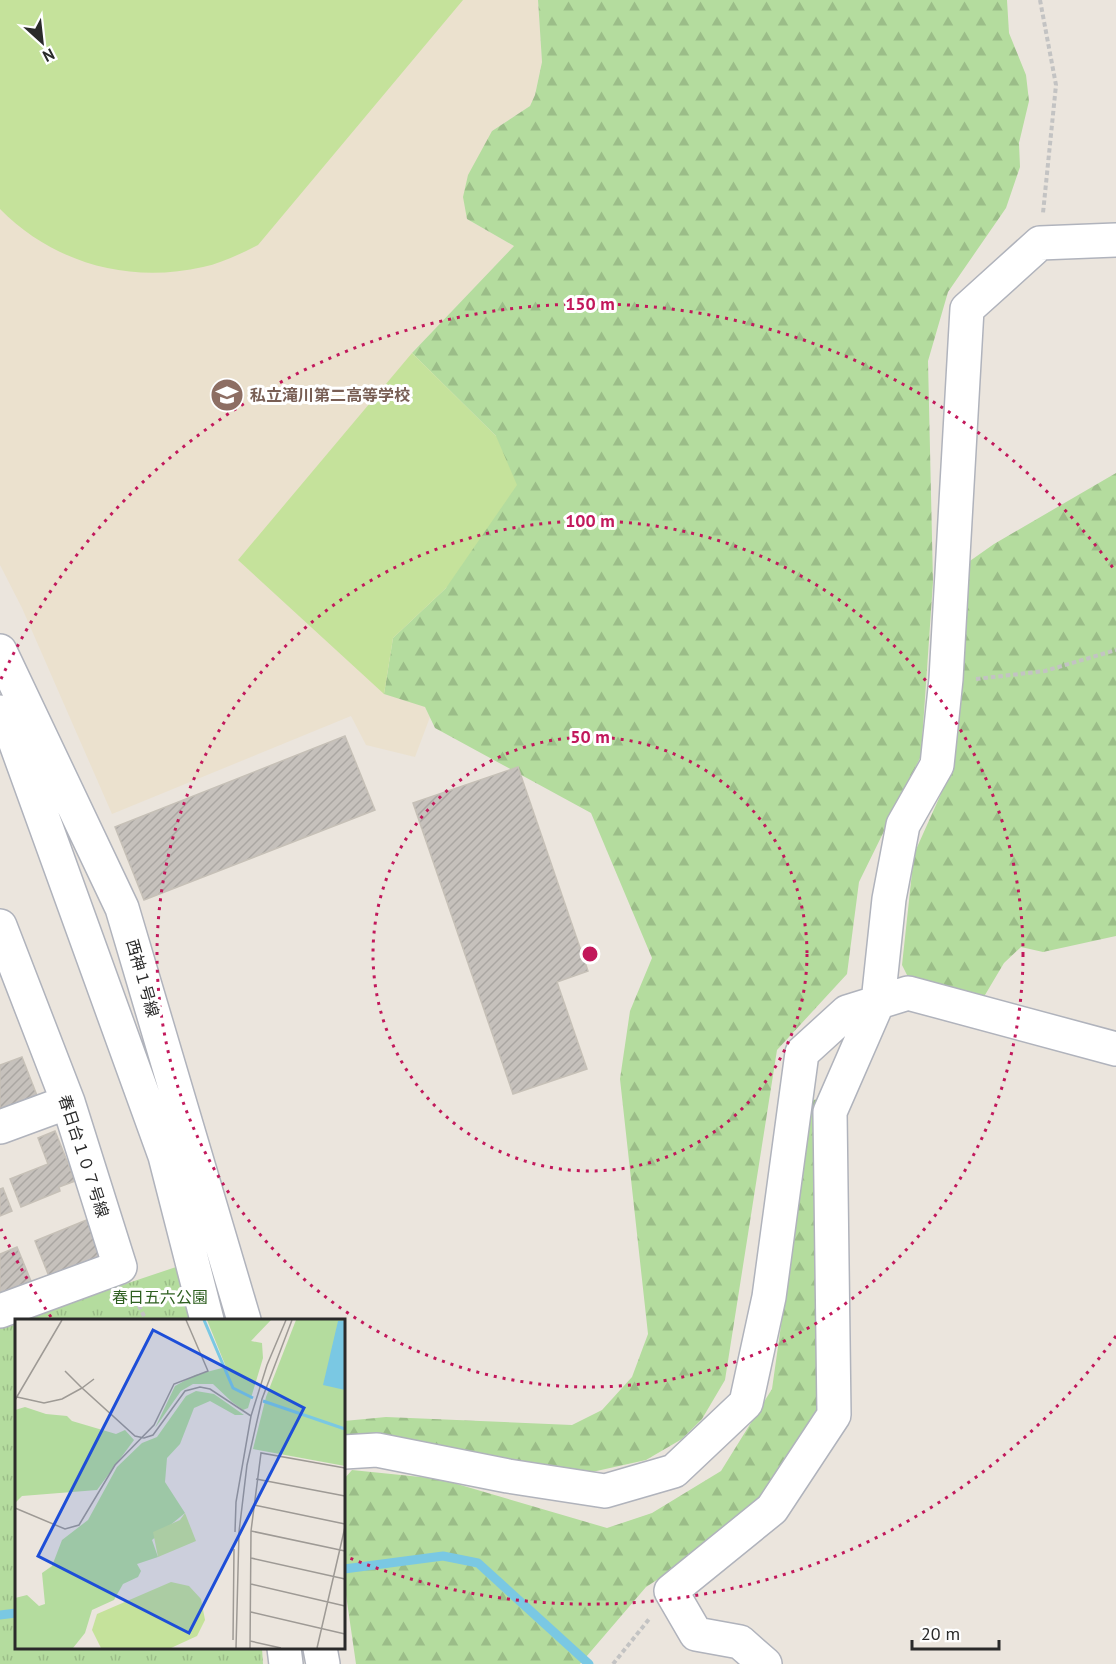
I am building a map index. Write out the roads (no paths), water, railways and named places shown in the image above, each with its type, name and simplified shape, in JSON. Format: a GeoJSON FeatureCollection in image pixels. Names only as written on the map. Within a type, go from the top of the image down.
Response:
{"type":"FeatureCollection","features":[{"type":"Feature","properties":{"kind":"street"},"geometry":{"type":"LineString","coordinates":[[765,1664],[740,1642],[696,1634],[671,1591],[772,1509],[834,1415],[830,1112],[878,1002],[889,899],[903,825],[937,765],[946,679],[967,309],[1040,243],[1116,240]]}},
{"type":"Feature","properties":{"kind":"street","name":"西神１号線"},"geometry":{"type":"LineString","coordinates":[[0,651],[122,908],[244,1319]]}},
{"type":"Feature","properties":{"kind":"street"},"geometry":{"type":"LineString","coordinates":[[0,712],[15,741],[165,1156],[207,1319]]}},
{"type":"Feature","properties":{"kind":"street","name":"春日台１０７号線"},"geometry":{"type":"LineString","coordinates":[[0,1311],[120,1267],[68,1102],[2,939]]}},
{"type":"Feature","properties":{"kind":"street"},"geometry":{"type":"LineString","coordinates":[[345,1452],[377,1450],[508,1476],[605,1491],[674,1472],[746,1403],[769,1298],[802,1053],[847,1012],[908,993],[1116,1050]]}},
{"type":"Feature","properties":{"kind":"street"},"geometry":{"type":"LineString","coordinates":[[0,1127],[68,1102]]}},
{"type":"Feature","properties":{"kind":"street"},"geometry":{"type":"LineString","coordinates":[[284,1649],[286,1664]]}},
{"type":"Feature","properties":{"kind":"street"},"geometry":{"type":"LineString","coordinates":[[320,1649],[323,1664]]}},
{"type":"Feature","properties":{"kind":"waterway"},"geometry":{"type":"LineString","coordinates":[[345,1569],[443,1556],[478,1563],[589,1664]]}},
{"type":"Feature","properties":{"kind":"waterway"},"geometry":{"type":"LineString","coordinates":[[0,1615],[15,1613]]}},
{"type":"Feature","properties":{"kind":"place","name":"私立滝川第二高等学校"},"geometry":{"type":"Point","coordinates":[227,395]}},
{"type":"Feature","properties":{"kind":"park label","name":"春日五六公園"},"geometry":{"type":"Point","coordinates":[160,1297]}}]}
